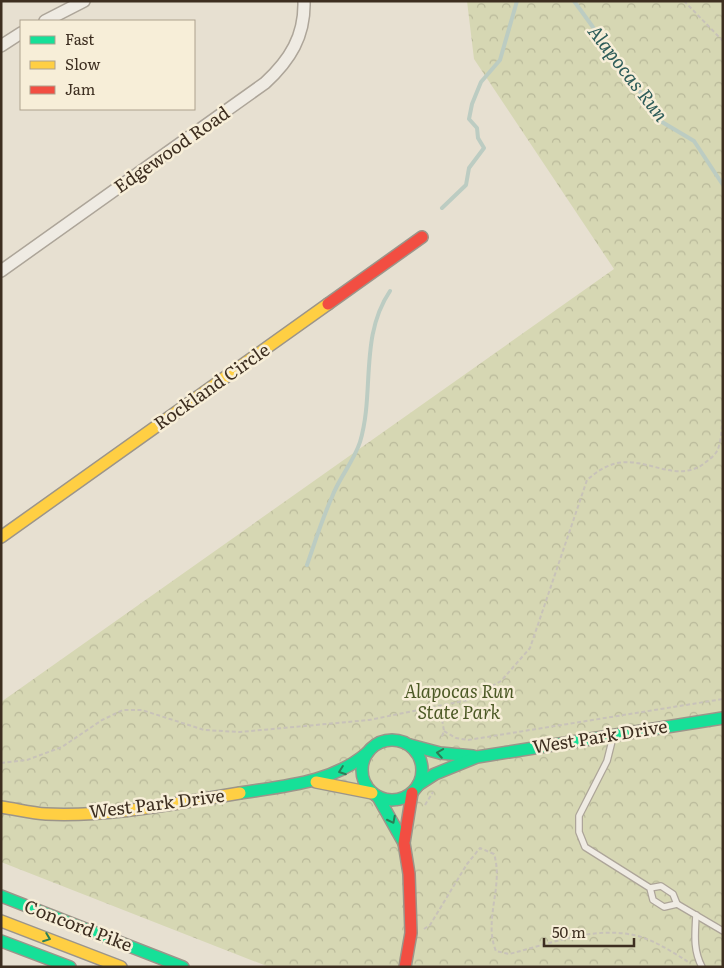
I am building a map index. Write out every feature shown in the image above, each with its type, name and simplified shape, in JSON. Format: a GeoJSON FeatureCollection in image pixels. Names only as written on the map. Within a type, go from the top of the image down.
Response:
{"type":"FeatureCollection","features":[{"type":"Feature","properties":{"kind":"main road","name":"Rockland Circle"},"geometry":{"type":"LineString","coordinates":[[1,537],[422,238]]}},
{"type":"Feature","properties":{"kind":"main road","name":"West Park Drive"},"geometry":{"type":"LineString","coordinates":[[415,789],[435,774],[477,757],[723,718]]}},
{"type":"Feature","properties":{"kind":"main road"},"geometry":{"type":"LineString","coordinates":[[404,844],[375,795],[366,787],[362,774],[362,766],[367,753],[375,745],[386,740],[405,743],[413,748],[421,761],[422,770],[415,789],[404,844],[409,874],[411,933],[405,967]]}},
{"type":"Feature","properties":{"kind":"main road","name":"West Park Drive"},"geometry":{"type":"LineString","coordinates":[[405,743],[440,754],[477,757]]}},
{"type":"Feature","properties":{"kind":"main road","name":"West Park Drive"},"geometry":{"type":"LineString","coordinates":[[1,807],[45,814],[91,813],[149,808],[312,781],[351,767],[367,753]]}},
{"type":"Feature","properties":{"kind":"main road","name":"West Park Drive"},"geometry":{"type":"LineString","coordinates":[[312,781],[355,788],[375,795]]}},
{"type":"Feature","properties":{"kind":"main road"},"geometry":{"type":"LineString","coordinates":[[375,795],[393,800],[403,798],[415,789]]}},
{"type":"Feature","properties":{"kind":"main road","name":"Concord Pike"},"geometry":{"type":"LineString","coordinates":[[1,896],[183,967]]}},
{"type":"Feature","properties":{"kind":"main road","name":"Concord Pike"},"geometry":{"type":"LineString","coordinates":[[1,921],[121,967]]}},
{"type":"Feature","properties":{"kind":"main road"},"geometry":{"type":"LineString","coordinates":[[1,941],[70,967]]}},
{"type":"Feature","properties":{"kind":"street"},"geometry":{"type":"LineString","coordinates":[[47,20],[84,1]]}},
{"type":"Feature","properties":{"kind":"street","name":"Edgewood Road"},"geometry":{"type":"LineString","coordinates":[[1,271],[266,83],[280,70],[297,45],[302,29],[304,1]]}},
{"type":"Feature","properties":{"kind":"street"},"geometry":{"type":"LineString","coordinates":[[1,46],[20,34]]}},
{"type":"Feature","properties":{"kind":"lane"},"geometry":{"type":"LineString","coordinates":[[614,735],[607,761],[579,816],[579,832],[585,847],[650,888],[661,886],[673,894],[677,904],[723,931]]}},
{"type":"Feature","properties":{"kind":"lane"},"geometry":{"type":"LineString","coordinates":[[650,888],[653,900],[664,907],[677,904]]}},
{"type":"Feature","properties":{"kind":"lane"},"geometry":{"type":"LineString","coordinates":[[696,916],[696,954],[702,967]]}},
{"type":"Feature","properties":{"kind":"path"},"geometry":{"type":"LineString","coordinates":[[684,1],[723,41]]}},
{"type":"Feature","properties":{"kind":"path"},"geometry":{"type":"LineString","coordinates":[[1,763],[27,760],[62,747],[102,720],[123,710],[142,710],[204,730],[240,732],[369,720],[468,700],[486,691],[506,676],[530,648],[587,480],[606,467],[628,462],[672,471],[689,472],[702,466],[717,452],[723,416]]}},
{"type":"Feature","properties":{"kind":"path"},"geometry":{"type":"LineString","coordinates":[[444,731],[456,738],[468,740],[723,700]]}},
{"type":"Feature","properties":{"kind":"path"},"geometry":{"type":"LineString","coordinates":[[440,707],[444,731],[439,746],[440,754]]}},
{"type":"Feature","properties":{"kind":"path"},"geometry":{"type":"LineString","coordinates":[[424,806],[434,790]]}},
{"type":"Feature","properties":{"kind":"path"},"geometry":{"type":"LineString","coordinates":[[422,922],[422,930],[430,925],[466,864],[480,848],[494,854],[498,866],[490,938],[496,951],[509,954],[593,933],[622,933],[640,936],[688,961]]}},
{"type":"Feature","properties":{"kind":"green space","name":"Alapocas Run State Park"},"geometry":{"type":"Polygon","coordinates":[[[467,1],[723,1],[723,967],[269,967],[1,862],[1,702],[614,269],[474,59],[467,1]]]}},
{"type":"Feature","properties":{"kind":"waterway"},"geometry":{"type":"LineString","coordinates":[[442,208],[466,185],[469,168],[484,148],[478,138],[477,128],[469,119],[472,104],[481,82],[500,60],[517,1]]}},
{"type":"Feature","properties":{"kind":"waterway","name":"Alapocas Run"},"geometry":{"type":"LineString","coordinates":[[574,1],[662,122],[694,141],[723,185]]}},
{"type":"Feature","properties":{"kind":"waterway"},"geometry":{"type":"LineString","coordinates":[[307,565],[335,490],[360,442],[367,404],[369,365],[374,327],[380,309],[390,291]]}},
{"type":"Feature","properties":{"kind":"traffic: fast"},"geometry":{"type":"LineString","coordinates":[[418,785],[435,774],[477,757],[723,718]]}},
{"type":"Feature","properties":{"kind":"traffic: fast"},"geometry":{"type":"LineString","coordinates":[[386,740],[398,740],[409,745],[417,753],[422,764],[422,770],[420,782],[409,795],[398,800],[386,800],[375,795],[367,787],[362,776],[362,764],[367,753],[375,745],[386,740]]}},
{"type":"Feature","properties":{"kind":"traffic: fast"},"geometry":{"type":"LineString","coordinates":[[410,745],[440,753],[473,756]]}},
{"type":"Feature","properties":{"kind":"traffic: fast"},"geometry":{"type":"LineString","coordinates":[[240,793],[307,782],[323,777],[339,771],[367,753]]}},
{"type":"Feature","properties":{"kind":"traffic: fast"},"geometry":{"type":"LineString","coordinates":[[378,797],[404,843]]}},
{"type":"Feature","properties":{"kind":"traffic: fast"},"geometry":{"type":"LineString","coordinates":[[1,896],[183,967]]}},
{"type":"Feature","properties":{"kind":"traffic: fast"},"geometry":{"type":"LineString","coordinates":[[1,941],[70,967]]}},
{"type":"Feature","properties":{"kind":"traffic: slow"},"geometry":{"type":"LineString","coordinates":[[1,537],[328,304]]}},
{"type":"Feature","properties":{"kind":"traffic: slow"},"geometry":{"type":"LineString","coordinates":[[316,782],[372,793]]}},
{"type":"Feature","properties":{"kind":"traffic: slow"},"geometry":{"type":"LineString","coordinates":[[1,807],[46,814],[95,813],[144,808],[240,793]]}},
{"type":"Feature","properties":{"kind":"traffic: slow"},"geometry":{"type":"LineString","coordinates":[[1,921],[121,967]]}},
{"type":"Feature","properties":{"kind":"traffic: jam"},"geometry":{"type":"LineString","coordinates":[[328,304],[422,237]]}},
{"type":"Feature","properties":{"kind":"traffic: jam"},"geometry":{"type":"LineString","coordinates":[[405,967],[411,933],[409,874],[404,843],[412,793]]}}]}
